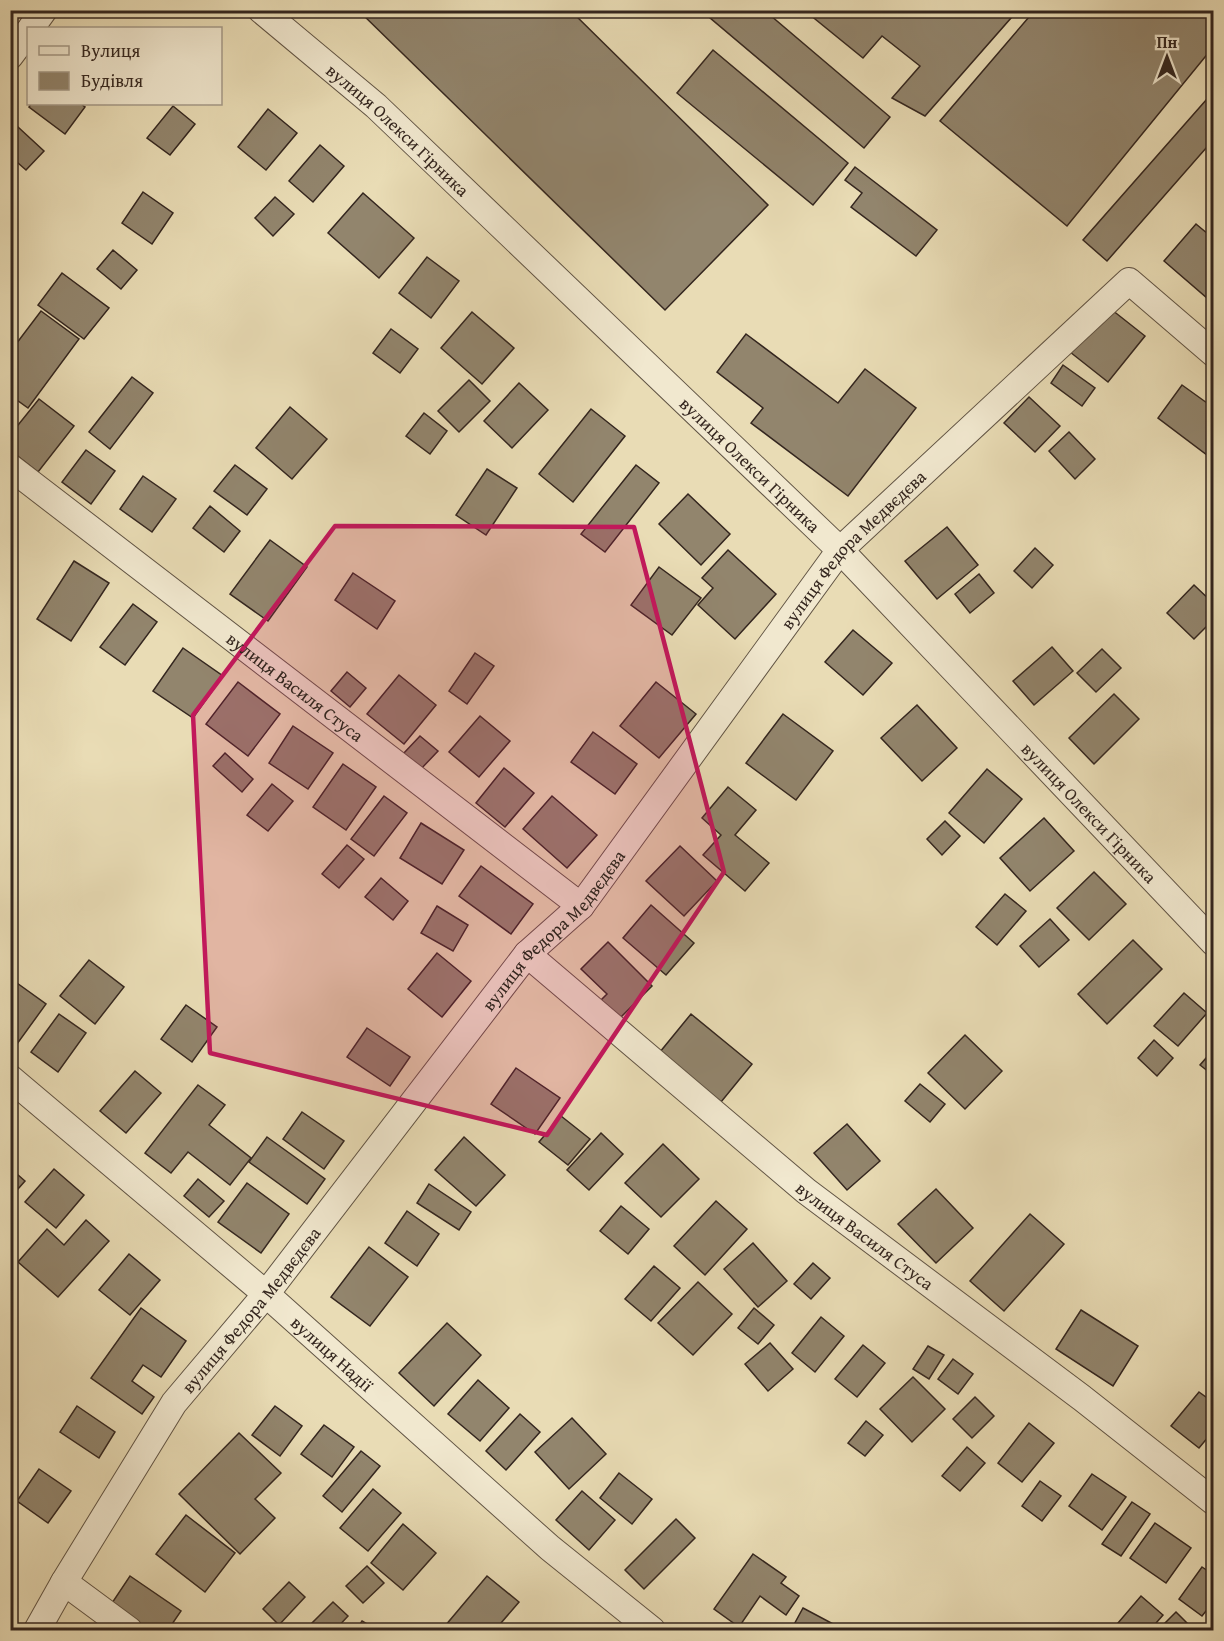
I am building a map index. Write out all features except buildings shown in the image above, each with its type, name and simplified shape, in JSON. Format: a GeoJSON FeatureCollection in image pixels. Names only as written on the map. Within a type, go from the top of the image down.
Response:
{"type":"FeatureCollection","features":[{"type":"Feature","properties":{"kind":"street"},"geometry":{"type":"LineString","coordinates":[[32,27],[44,10]]}},
{"type":"Feature","properties":{"kind":"street","name":"вулиця Олекси Гірника"},"geometry":{"type":"LineString","coordinates":[[261,10],[376,106],[840,550],[1214,943]]}},
{"type":"Feature","properties":{"kind":"street"},"geometry":{"type":"LineString","coordinates":[[10,56],[27,34]]}},
{"type":"Feature","properties":{"kind":"street","name":"вулиця Федора Медвєдєва"},"geometry":{"type":"LineString","coordinates":[[37,1630],[174,1403],[266,1294],[527,954],[581,906],[840,550],[1129,281],[1214,354]]}},
{"type":"Feature","properties":{"kind":"street","name":"вулиця Василя Стуса"},"geometry":{"type":"LineString","coordinates":[[10,467],[581,906]]}},
{"type":"Feature","properties":{"kind":"street","name":"вулиця Василя Стуса"},"geometry":{"type":"LineString","coordinates":[[527,954],[806,1191],[1082,1398],[1214,1502]]}},
{"type":"Feature","properties":{"kind":"street","name":"вулиця Надії"},"geometry":{"type":"LineString","coordinates":[[10,1078],[266,1294],[550,1548],[652,1630]]}},
{"type":"Feature","properties":{"kind":"street"},"geometry":{"type":"LineString","coordinates":[[64,1582],[129,1630]]}},
{"type":"Feature","properties":{"kind":"highlighted area"},"geometry":{"type":"Polygon","coordinates":[[[335,526],[634,527],[724,872],[547,1135],[210,1053],[193,715],[335,526]]]}}]}
